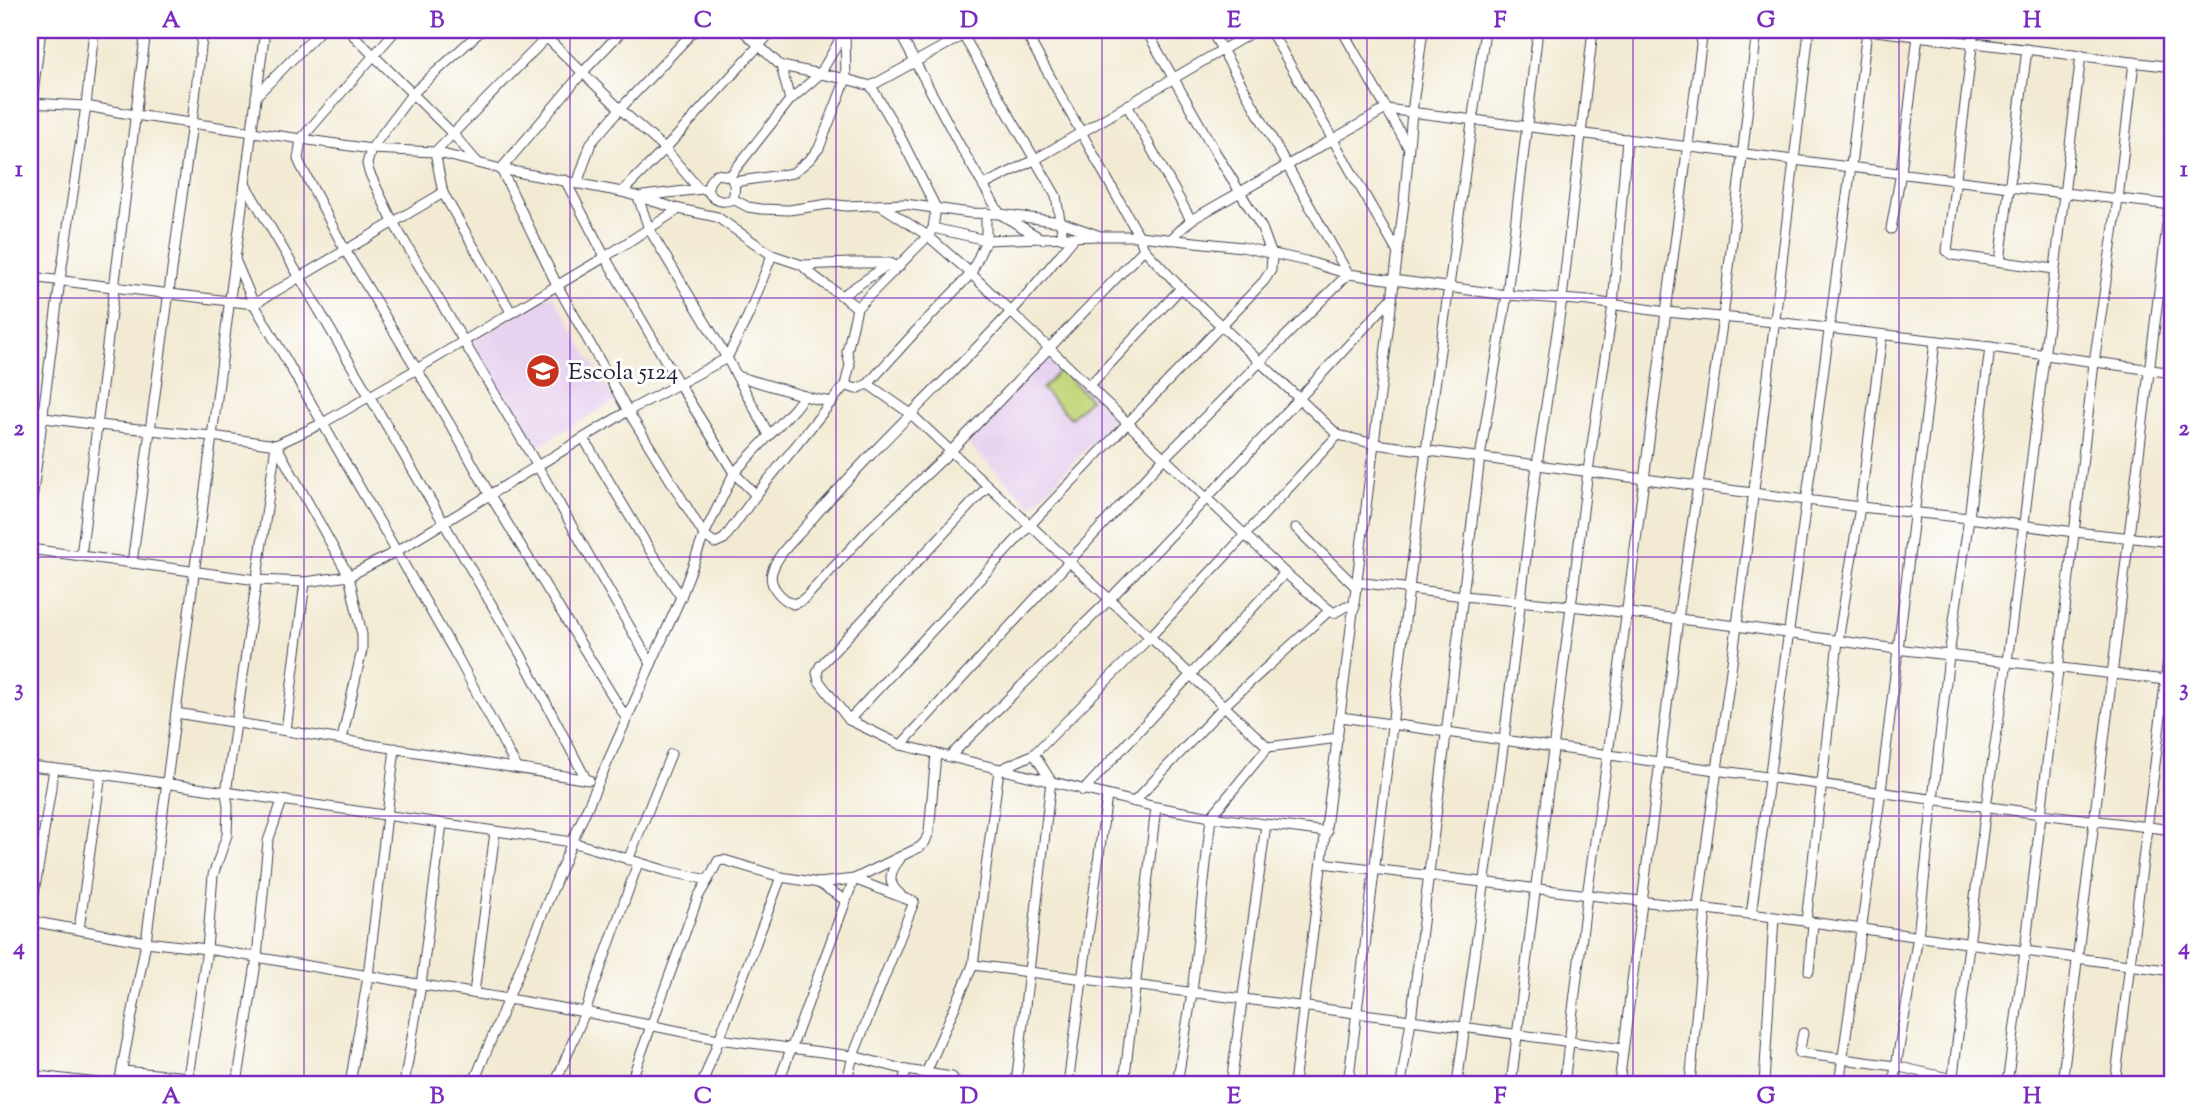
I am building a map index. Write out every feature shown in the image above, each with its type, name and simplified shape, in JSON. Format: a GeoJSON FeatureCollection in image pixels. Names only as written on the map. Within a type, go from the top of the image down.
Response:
{"type":"FeatureCollection","features":[{"type":"Feature","properties":{"kind":"street"},"geometry":{"type":"LineString","coordinates":[[30,117],[41,30]]}},
{"type":"Feature","properties":{"kind":"street"},"geometry":{"type":"LineString","coordinates":[[30,516],[94,30]]}},
{"type":"Feature","properties":{"kind":"street"},"geometry":{"type":"LineString","coordinates":[[81,556],[146,30]]}},
{"type":"Feature","properties":{"kind":"street"},"geometry":{"type":"LineString","coordinates":[[132,563],[203,30]]}},
{"type":"Feature","properties":{"kind":"street"},"geometry":{"type":"LineString","coordinates":[[119,1084],[146,942],[265,30]]}},
{"type":"Feature","properties":{"kind":"street"},"geometry":{"type":"LineString","coordinates":[[256,96],[321,30]]}},
{"type":"Feature","properties":{"kind":"street"},"geometry":{"type":"LineString","coordinates":[[348,30],[453,134],[478,163]]}},
{"type":"Feature","properties":{"kind":"street"},"geometry":{"type":"LineString","coordinates":[[396,30],[301,139],[298,159],[345,250],[626,718]]}},
{"type":"Feature","properties":{"kind":"street"},"geometry":{"type":"LineString","coordinates":[[482,30],[412,94],[371,149],[367,164],[369,173],[393,222],[651,664]]}},
{"type":"Feature","properties":{"kind":"street"},"geometry":{"type":"LineString","coordinates":[[539,30],[665,149],[711,197],[719,201],[733,200],[748,207],[789,210],[829,204],[905,204],[1061,222],[1100,236]]}},
{"type":"Feature","properties":{"kind":"street"},"geometry":{"type":"LineString","coordinates":[[500,169],[583,72],[623,30]]}},
{"type":"Feature","properties":{"kind":"street"},"geometry":{"type":"LineString","coordinates":[[577,184],[591,143],[695,30]]}},
{"type":"Feature","properties":{"kind":"street"},"geometry":{"type":"LineString","coordinates":[[500,169],[557,285],[628,411],[704,535],[715,543],[720,542],[845,385],[850,365],[846,352],[858,308],[895,265],[930,232],[936,208],[897,130],[871,86],[781,66],[741,30]]}},
{"type":"Feature","properties":{"kind":"street"},"geometry":{"type":"LineString","coordinates":[[622,192],[665,149],[773,30]]}},
{"type":"Feature","properties":{"kind":"street"},"geometry":{"type":"LineString","coordinates":[[732,179],[790,100],[820,74],[843,30]]}},
{"type":"Feature","properties":{"kind":"street"},"geometry":{"type":"LineString","coordinates":[[638,197],[703,189],[716,174],[732,179],[793,173],[810,159],[823,139],[846,79],[843,30]]}},
{"type":"Feature","properties":{"kind":"street"},"geometry":{"type":"LineString","coordinates":[[898,30],[1000,214],[1042,239]]}},
{"type":"Feature","properties":{"kind":"street"},"geometry":{"type":"LineString","coordinates":[[871,86],[962,32],[973,30]]}},
{"type":"Feature","properties":{"kind":"street"},"geometry":{"type":"LineString","coordinates":[[1024,30],[1144,249],[1181,288],[1338,435],[1375,444],[1914,514],[2173,542]]}},
{"type":"Feature","properties":{"kind":"street"},"geometry":{"type":"LineString","coordinates":[[849,720],[1031,524],[1264,281],[1271,270],[1272,255],[1262,228],[1146,30]]}},
{"type":"Feature","properties":{"kind":"street"},"geometry":{"type":"LineString","coordinates":[[1211,30],[1348,274]]}},
{"type":"Feature","properties":{"kind":"street"},"geometry":{"type":"LineString","coordinates":[[984,185],[1036,159],[1256,30]]}},
{"type":"Feature","properties":{"kind":"street"},"geometry":{"type":"LineString","coordinates":[[1270,30],[1398,253]]}},
{"type":"Feature","properties":{"kind":"street"},"geometry":{"type":"LineString","coordinates":[[1342,30],[1408,149]]}},
{"type":"Feature","properties":{"kind":"street"},"geometry":{"type":"LineString","coordinates":[[1294,1084],[1375,444],[1423,30]]}},
{"type":"Feature","properties":{"kind":"street"},"geometry":{"type":"LineString","coordinates":[[1348,1084],[1426,450],[1485,30]]}},
{"type":"Feature","properties":{"kind":"street"},"geometry":{"type":"LineString","coordinates":[[1401,1084],[1480,457],[1507,295],[1538,30]]}},
{"type":"Feature","properties":{"kind":"street"},"geometry":{"type":"LineString","coordinates":[[1457,1084],[1504,740],[1537,465],[1562,299],[1593,30]]}},
{"type":"Feature","properties":{"kind":"street"},"geometry":{"type":"LineString","coordinates":[[1564,1084],[1703,30]]}},
{"type":"Feature","properties":{"kind":"street"},"geometry":{"type":"LineString","coordinates":[[1619,1084],[1678,619],[1723,318],[1757,30]]}},
{"type":"Feature","properties":{"kind":"street"},"geometry":{"type":"LineString","coordinates":[[1690,1084],[1715,770],[1737,626],[1809,30]]}},
{"type":"Feature","properties":{"kind":"street"},"geometry":{"type":"LineString","coordinates":[[1751,915],[1867,30],[2173,67]]}},
{"type":"Feature","properties":{"kind":"street"},"geometry":{"type":"LineString","coordinates":[[1975,30],[1947,251],[1952,255],[2054,269]]}},
{"type":"Feature","properties":{"kind":"street"},"geometry":{"type":"LineString","coordinates":[[962,32],[1056,196],[1063,239]]}},
{"type":"Feature","properties":{"kind":"street"},"geometry":{"type":"LineString","coordinates":[[1891,229],[1919,36]]}},
{"type":"Feature","properties":{"kind":"street"},"geometry":{"type":"LineString","coordinates":[[435,152],[547,37]]}},
{"type":"Feature","properties":{"kind":"street"},"geometry":{"type":"LineString","coordinates":[[2000,261],[2027,49]]}},
{"type":"Feature","properties":{"kind":"street"},"geometry":{"type":"LineString","coordinates":[[1952,1082],[2007,662],[2081,55]]}},
{"type":"Feature","properties":{"kind":"street"},"geometry":{"type":"LineString","coordinates":[[2007,1084],[2094,363],[2118,199],[2134,62]]}},
{"type":"Feature","properties":{"kind":"street"},"geometry":{"type":"LineString","coordinates":[[781,66],[790,100]]}},
{"type":"Feature","properties":{"kind":"street"},"geometry":{"type":"LineString","coordinates":[[31,104],[86,106],[371,149],[435,152],[500,169],[622,192],[717,217],[772,255],[802,265],[895,265]]}},
{"type":"Feature","properties":{"kind":"street"},"geometry":{"type":"LineString","coordinates":[[1127,105],[1191,220]]}},
{"type":"Feature","properties":{"kind":"street"},"geometry":{"type":"LineString","coordinates":[[1170,240],[1191,220],[1386,109],[2009,187],[2172,204]]}},
{"type":"Feature","properties":{"kind":"street"},"geometry":{"type":"LineString","coordinates":[[1511,1084],[1588,471],[1613,305],[1627,139]]}},
{"type":"Feature","properties":{"kind":"street"},"geometry":{"type":"LineString","coordinates":[[435,152],[443,192],[511,312]]}},
{"type":"Feature","properties":{"kind":"street"},"geometry":{"type":"LineString","coordinates":[[2062,1084],[2149,370],[2172,204],[2173,176]]}},
{"type":"Feature","properties":{"kind":"street"},"geometry":{"type":"LineString","coordinates":[[732,179],[735,190],[733,200]]}},
{"type":"Feature","properties":{"kind":"street"},"geometry":{"type":"LineString","coordinates":[[565,180],[605,257],[679,384],[734,473],[756,495]]}},
{"type":"Feature","properties":{"kind":"street"},"geometry":{"type":"LineString","coordinates":[[244,184],[520,653],[586,779]]}},
{"type":"Feature","properties":{"kind":"street"},"geometry":{"type":"LineString","coordinates":[[30,276],[254,304],[443,192]]}},
{"type":"Feature","properties":{"kind":"street"},"geometry":{"type":"LineString","coordinates":[[638,197],[649,229],[769,435]]}},
{"type":"Feature","properties":{"kind":"street"},"geometry":{"type":"LineString","coordinates":[[880,205],[930,232],[1048,348],[1285,572],[1334,613],[1346,606],[1355,607]]}},
{"type":"Feature","properties":{"kind":"street"},"geometry":{"type":"LineString","coordinates":[[30,416],[276,444],[323,423],[417,369],[605,257],[679,209]]}},
{"type":"Feature","properties":{"kind":"street"},"geometry":{"type":"LineString","coordinates":[[845,385],[856,389],[869,384],[971,274],[986,240],[986,213]]}},
{"type":"Feature","properties":{"kind":"street"},"geometry":{"type":"LineString","coordinates":[[930,232],[986,240],[1139,236],[1242,247],[1306,261],[1348,274],[1450,288],[1990,347],[2173,373]]}},
{"type":"Feature","properties":{"kind":"street"},"geometry":{"type":"LineString","coordinates":[[1075,237],[1011,312],[826,503],[779,558],[771,578],[785,601],[793,604],[801,601],[868,530],[951,451],[1144,249]]}},
{"type":"Feature","properties":{"kind":"street"},"geometry":{"type":"LineString","coordinates":[[30,549],[257,580],[305,582],[349,576],[397,551],[628,411],[727,359],[748,316],[772,255]]}},
{"type":"Feature","properties":{"kind":"street"},"geometry":{"type":"LineString","coordinates":[[235,260],[254,304],[459,660],[517,768]]}},
{"type":"Feature","properties":{"kind":"street"},"geometry":{"type":"LineString","coordinates":[[802,265],[813,277],[843,295],[858,308]]}},
{"type":"Feature","properties":{"kind":"street"},"geometry":{"type":"LineString","coordinates":[[843,295],[895,265]]}},
{"type":"Feature","properties":{"kind":"street"},"geometry":{"type":"LineString","coordinates":[[901,745],[1164,458],[1348,274]]}},
{"type":"Feature","properties":{"kind":"street"},"geometry":{"type":"LineString","coordinates":[[1089,386],[1181,288]]}},
{"type":"Feature","properties":{"kind":"street"},"geometry":{"type":"LineString","coordinates":[[949,757],[1109,600],[1392,299]]}},
{"type":"Feature","properties":{"kind":"street"},"geometry":{"type":"LineString","coordinates":[[1809,971],[1810,923],[1838,641],[1860,507],[1882,335]]}},
{"type":"Feature","properties":{"kind":"street"},"geometry":{"type":"LineString","coordinates":[[1839,1084],[1881,792],[1934,341]]}},
{"type":"Feature","properties":{"kind":"street"},"geometry":{"type":"LineString","coordinates":[[1893,1084],[1918,936],[1949,655],[1990,347]]}},
{"type":"Feature","properties":{"kind":"street"},"geometry":{"type":"LineString","coordinates":[[737,376],[832,402]]}},
{"type":"Feature","properties":{"kind":"street"},"geometry":{"type":"LineString","coordinates":[[869,384],[911,414],[1268,747]]}},
{"type":"Feature","properties":{"kind":"street"},"geometry":{"type":"LineString","coordinates":[[472,1084],[572,842],[681,597],[704,535],[734,473],[804,396]]}},
{"type":"Feature","properties":{"kind":"street"},"geometry":{"type":"LineString","coordinates":[[999,770],[1034,754],[1150,637],[1338,435]]}},
{"type":"Feature","properties":{"kind":"street"},"geometry":{"type":"LineString","coordinates":[[584,439],[681,597]]}},
{"type":"Feature","properties":{"kind":"street"},"geometry":{"type":"LineString","coordinates":[[276,444],[349,576],[362,635],[362,650],[342,739]]}},
{"type":"Feature","properties":{"kind":"street"},"geometry":{"type":"LineString","coordinates":[[188,1081],[207,949],[213,875],[227,835],[226,793],[276,444]]}},
{"type":"Feature","properties":{"kind":"street"},"geometry":{"type":"LineString","coordinates":[[987,487],[820,666],[817,673],[819,681],[849,720],[901,745],[1083,791],[1211,817],[1326,832]]}},
{"type":"Feature","properties":{"kind":"street"},"geometry":{"type":"LineString","coordinates":[[1296,528],[1357,585],[1571,606],[1896,649],[2166,680]]}},
{"type":"Feature","properties":{"kind":"street"},"geometry":{"type":"LineString","coordinates":[[1083,791],[1285,572]]}},
{"type":"Feature","properties":{"kind":"street"},"geometry":{"type":"LineString","coordinates":[[286,730],[305,582]]}},
{"type":"Feature","properties":{"kind":"street"},"geometry":{"type":"LineString","coordinates":[[1134,802],[1224,706],[1330,610]]}},
{"type":"Feature","properties":{"kind":"street"},"geometry":{"type":"LineString","coordinates":[[2115,1084],[2173,620]]}},
{"type":"Feature","properties":{"kind":"street"},"geometry":{"type":"LineString","coordinates":[[176,713],[598,782]]}},
{"type":"Feature","properties":{"kind":"street"},"geometry":{"type":"LineString","coordinates":[[1341,717],[1934,800],[2173,830]]}},
{"type":"Feature","properties":{"kind":"street"},"geometry":{"type":"LineString","coordinates":[[1177,1084],[1192,993],[1211,817],[1268,747],[1338,738]]}},
{"type":"Feature","properties":{"kind":"street"},"geometry":{"type":"LineString","coordinates":[[350,1084],[368,976],[395,748]]}},
{"type":"Feature","properties":{"kind":"street"},"geometry":{"type":"LineString","coordinates":[[628,860],[671,754]]}},
{"type":"Feature","properties":{"kind":"street"},"geometry":{"type":"LineString","coordinates":[[914,902],[897,892],[891,885],[890,875],[901,858],[925,842],[929,832],[936,754]]}},
{"type":"Feature","properties":{"kind":"street"},"geometry":{"type":"LineString","coordinates":[[1016,1084],[1051,781],[1034,754]]}},
{"type":"Feature","properties":{"kind":"street"},"geometry":{"type":"LineString","coordinates":[[30,766],[167,783],[572,842],[638,863],[708,880]]}},
{"type":"Feature","properties":{"kind":"street"},"geometry":{"type":"LineString","coordinates":[[54,769],[30,920],[146,942],[207,949],[585,1012],[718,1040],[853,1056],[906,1070],[952,1077],[957,1084]]}},
{"type":"Feature","properties":{"kind":"street"},"geometry":{"type":"LineString","coordinates":[[926,1073],[973,965],[999,770]]}},
{"type":"Feature","properties":{"kind":"street"},"geometry":{"type":"LineString","coordinates":[[79,929],[101,774]]}},
{"type":"Feature","properties":{"kind":"street"},"geometry":{"type":"LineString","coordinates":[[1068,1084],[1107,796]]}},
{"type":"Feature","properties":{"kind":"street"},"geometry":{"type":"LineString","coordinates":[[237,1084],[257,957],[268,841],[282,801]]}},
{"type":"Feature","properties":{"kind":"street"},"geometry":{"type":"LineString","coordinates":[[1124,1084],[1156,807]]}},
{"type":"Feature","properties":{"kind":"street"},"geometry":{"type":"LineString","coordinates":[[404,1084],[421,985],[442,824]]}},
{"type":"Feature","properties":{"kind":"street"},"geometry":{"type":"LineString","coordinates":[[1231,1084],[1266,824]]}},
{"type":"Feature","properties":{"kind":"street"},"geometry":{"type":"LineString","coordinates":[[474,993],[495,832]]}},
{"type":"Feature","properties":{"kind":"street"},"geometry":{"type":"LineString","coordinates":[[630,1084],[698,897],[718,861],[724,860],[781,877],[819,883],[854,879],[920,847]]}},
{"type":"Feature","properties":{"kind":"street"},"geometry":{"type":"LineString","coordinates":[[555,1084],[585,1012],[638,863]]}},
{"type":"Feature","properties":{"kind":"street"},"geometry":{"type":"LineString","coordinates":[[1322,863],[1774,917],[2173,971]]}},
{"type":"Feature","properties":{"kind":"street"},"geometry":{"type":"LineString","coordinates":[[702,1084],[781,877]]}},
{"type":"Feature","properties":{"kind":"street"},"geometry":{"type":"LineString","coordinates":[[778,1084],[854,879]]}},
{"type":"Feature","properties":{"kind":"street"},"geometry":{"type":"LineString","coordinates":[[854,879],[914,902]]}},
{"type":"Feature","properties":{"kind":"street"},"geometry":{"type":"LineString","coordinates":[[819,883],[845,900]]}},
{"type":"Feature","properties":{"kind":"street"},"geometry":{"type":"LineString","coordinates":[[846,1084],[853,1056],[914,902]]}},
{"type":"Feature","properties":{"kind":"street"},"geometry":{"type":"LineString","coordinates":[[1765,1084],[1774,917]]}},
{"type":"Feature","properties":{"kind":"street"},"geometry":{"type":"LineString","coordinates":[[973,965],[1623,1049]]}},
{"type":"Feature","properties":{"kind":"street"},"geometry":{"type":"LineString","coordinates":[[1803,1033],[1799,1053],[1895,1066],[1952,1082],[1995,1084]]}},
{"type":"Feature","properties":{"kind":"street"},"geometry":{"type":"LineString","coordinates":[[2170,1084],[2173,1060]]}},
{"type":"Feature","properties":{"kind":"street"},"geometry":{"type":"LineString","coordinates":[[903,1084],[906,1070]]}},
{"type":"Feature","properties":{"kind":"street"},"geometry":{"type":"LineString","coordinates":[[122,1071],[204,1084]]}},
{"type":"Feature","properties":{"kind":"street"},"geometry":{"type":"LineString","coordinates":[[30,1074],[52,1081],[105,1084]]}},
{"type":"Feature","properties":{"kind":"shaded area","name":"Escola 5124"},"geometry":{"type":"Polygon","coordinates":[[[552,294],[615,401],[534,448],[472,342],[552,294]]]}},
{"type":"Feature","properties":{"kind":"shaded area"},"geometry":{"type":"Polygon","coordinates":[[[1048,354],[1115,418],[1032,506],[965,441],[1048,354]]]}},
{"type":"Feature","properties":{"kind":"green space"},"geometry":{"type":"Polygon","coordinates":[[[1060,370],[1090,399],[1071,418],[1042,389],[1060,370]]]}},
{"type":"Feature","properties":{"kind":"place","name":"Escola 5124"},"geometry":{"type":"Point","coordinates":[543,371]}}]}
